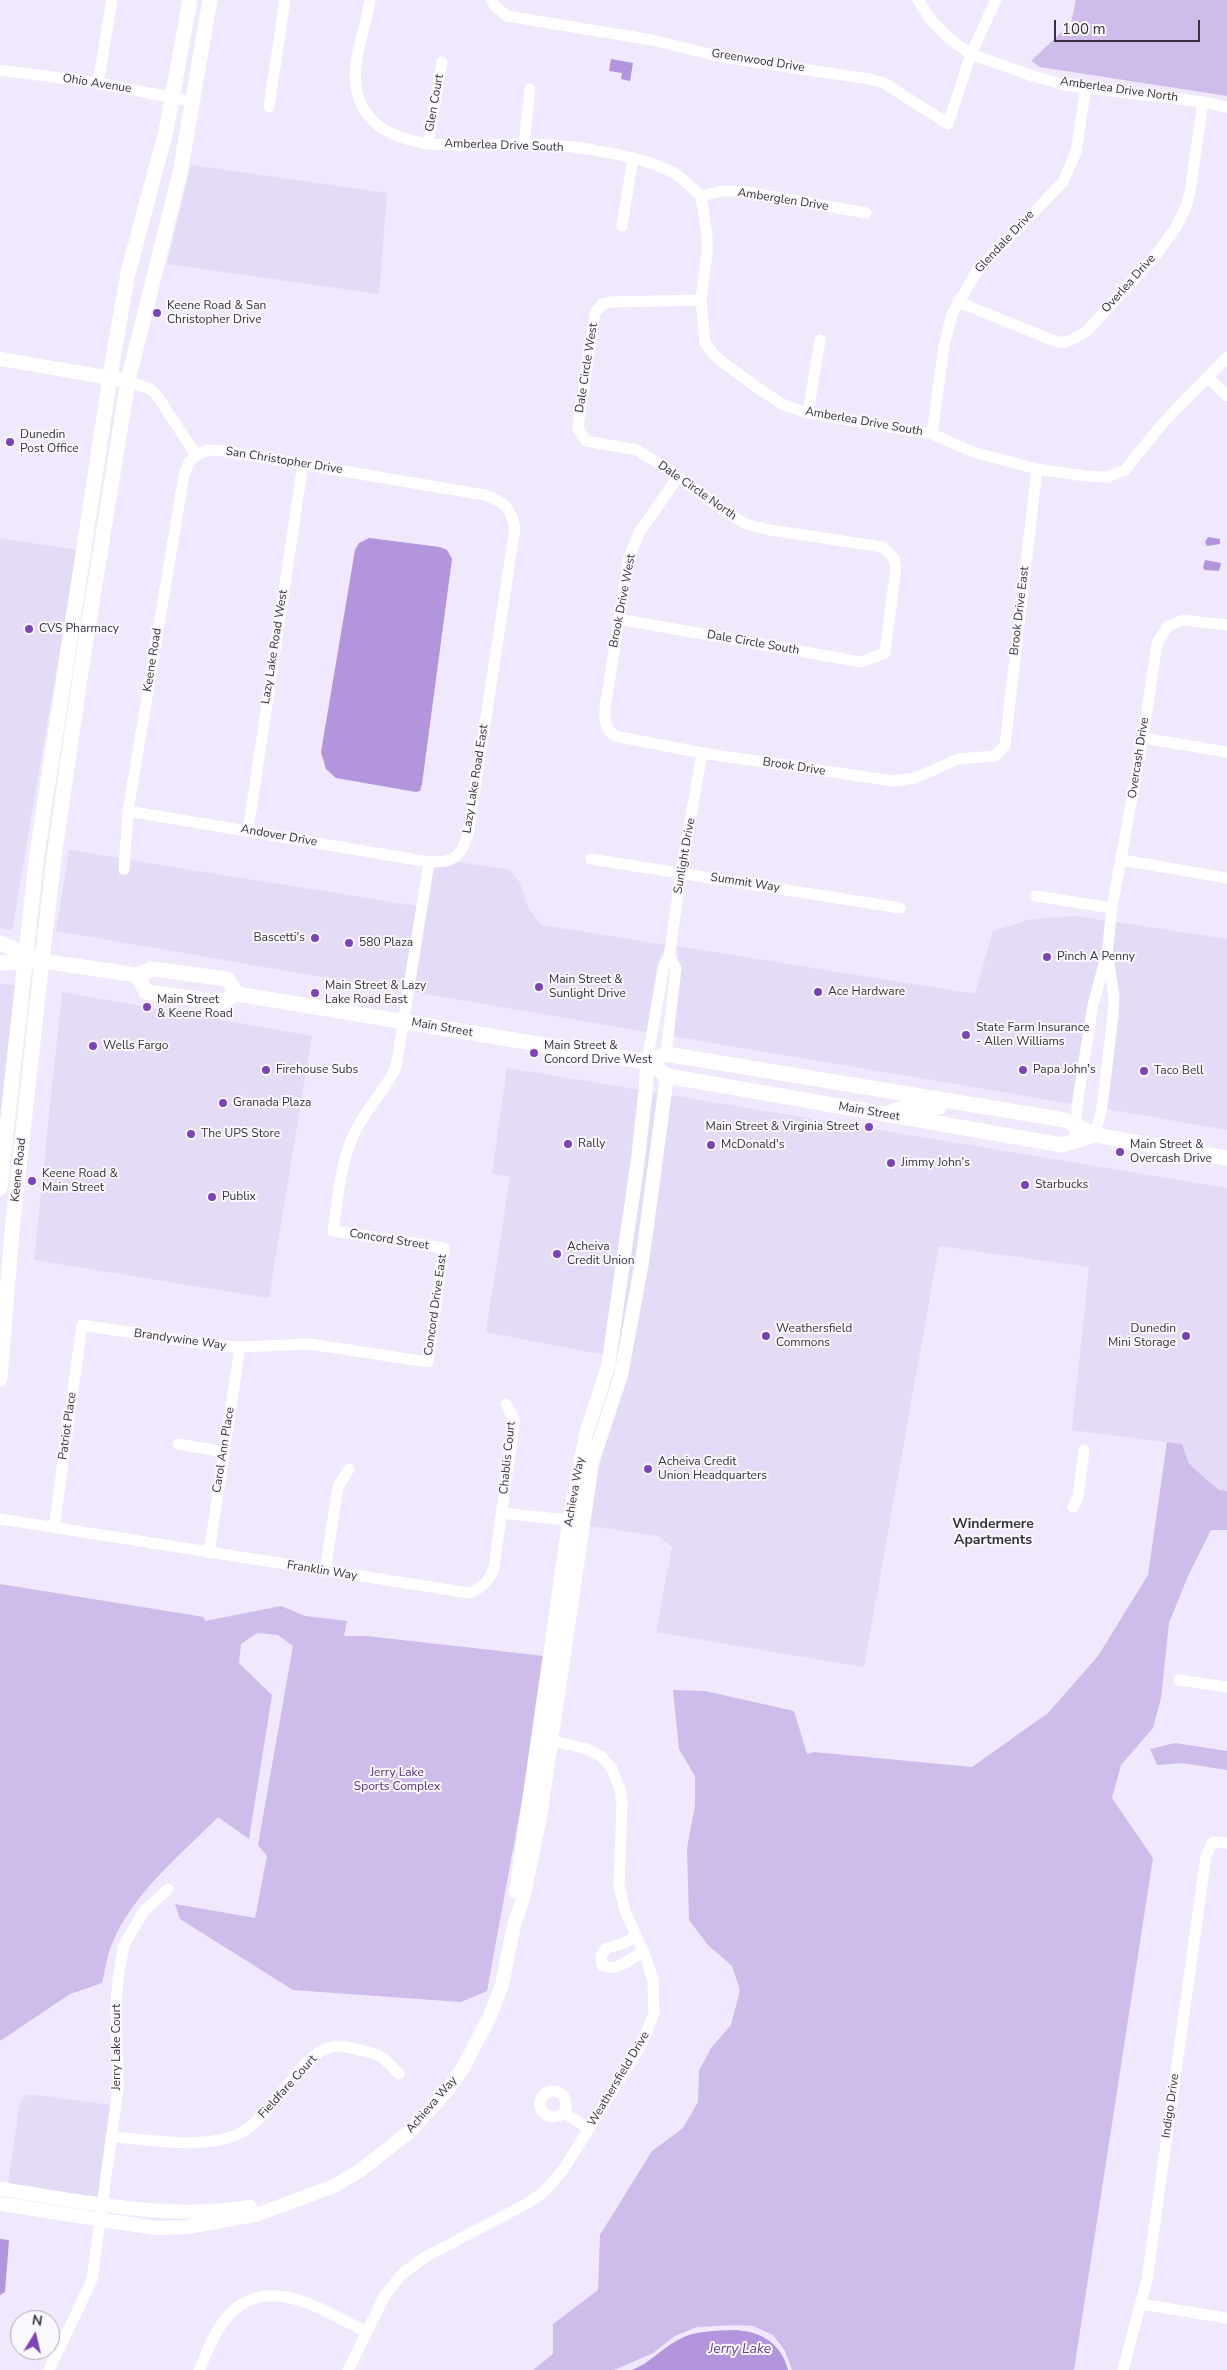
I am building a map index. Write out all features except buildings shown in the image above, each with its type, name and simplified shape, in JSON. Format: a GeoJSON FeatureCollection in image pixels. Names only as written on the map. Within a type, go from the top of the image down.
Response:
{"type":"FeatureCollection","features":[{"type":"Feature","properties":{"kind":"main road","name":"Keene Road"},"geometry":{"type":"LineString","coordinates":[[0,1188],[37,854],[109,378],[128,273],[157,168],[173,98],[190,0]]}},
{"type":"Feature","properties":{"kind":"main road","name":"Keene Road"},"geometry":{"type":"LineString","coordinates":[[0,1379],[17,1184],[42,961],[54,858],[81,671],[128,381],[174,203],[194,102],[210,0]]}},
{"type":"Feature","properties":{"kind":"main road"},"geometry":{"type":"LineString","coordinates":[[0,943],[24,958]]}},
{"type":"Feature","properties":{"kind":"main road"},"geometry":{"type":"LineString","coordinates":[[0,963],[24,958],[137,975],[152,969],[227,979],[238,994]]}},
{"type":"Feature","properties":{"kind":"main road","name":"Main Street"},"geometry":{"type":"LineString","coordinates":[[137,975],[146,992],[221,1002],[238,994],[405,1021],[647,1062],[667,1076],[1062,1145],[1095,1135]]}},
{"type":"Feature","properties":{"kind":"main road"},"geometry":{"type":"LineString","coordinates":[[647,1062],[666,1054],[667,1076]]}},
{"type":"Feature","properties":{"kind":"main road","name":"Main Street"},"geometry":{"type":"LineString","coordinates":[[666,1054],[1065,1120],[1095,1135],[1227,1158]]}},
{"type":"Feature","properties":{"kind":"main road"},"geometry":{"type":"LineString","coordinates":[[886,1115],[901,1107],[911,1105],[941,1107],[950,1100]]}},
{"type":"Feature","properties":{"kind":"street"},"geometry":{"type":"LineString","coordinates":[[98,83],[112,0]]}},
{"type":"Feature","properties":{"kind":"street"},"geometry":{"type":"LineString","coordinates":[[269,107],[285,0]]}},
{"type":"Feature","properties":{"kind":"street","name":"Amberlea Drive South"},"geometry":{"type":"LineString","coordinates":[[370,0],[357,56],[356,80],[362,104],[376,124],[391,134],[428,144],[524,144],[586,149],[633,158],[673,172],[701,196],[707,245],[701,300],[705,343],[718,358],[778,401],[808,413],[932,434],[973,452],[1037,469],[1085,476],[1108,477],[1125,470],[1141,453],[1163,423],[1227,357]]}},
{"type":"Feature","properties":{"kind":"street","name":"Greenwood Drive"},"geometry":{"type":"LineString","coordinates":[[492,0],[494,5],[507,16],[652,40],[722,57],[869,79],[884,84],[948,124],[971,54]]}},
{"type":"Feature","properties":{"kind":"street","name":"Amberlea Drive North"},"geometry":{"type":"LineString","coordinates":[[918,0],[931,20],[950,40],[971,54],[1056,82],[1227,107]]}},
{"type":"Feature","properties":{"kind":"street"},"geometry":{"type":"LineString","coordinates":[[971,54],[996,0]]}},
{"type":"Feature","properties":{"kind":"street","name":"Glen Court"},"geometry":{"type":"LineString","coordinates":[[428,144],[442,62]]}},
{"type":"Feature","properties":{"kind":"street","name":"Ohio Avenue"},"geometry":{"type":"LineString","coordinates":[[0,70],[98,83],[194,102]]}},
{"type":"Feature","properties":{"kind":"street","name":"Glendale Drive"},"geometry":{"type":"LineString","coordinates":[[932,434],[944,346],[952,314],[977,271],[1062,182],[1076,152],[1086,87]]}},
{"type":"Feature","properties":{"kind":"street"},"geometry":{"type":"LineString","coordinates":[[524,144],[530,89]]}},
{"type":"Feature","properties":{"kind":"street","name":"Overlea Drive"},"geometry":{"type":"LineString","coordinates":[[958,302],[1057,342],[1067,342],[1086,332],[1156,255],[1176,227],[1186,207],[1190,192],[1203,102]]}},
{"type":"Feature","properties":{"kind":"street"},"geometry":{"type":"LineString","coordinates":[[622,226],[633,158]]}},
{"type":"Feature","properties":{"kind":"street","name":"Amberglen Drive"},"geometry":{"type":"LineString","coordinates":[[701,196],[722,191],[741,191],[866,213]]}},
{"type":"Feature","properties":{"kind":"street","name":"Dale Circle West"},"geometry":{"type":"LineString","coordinates":[[586,441],[578,428],[595,313],[602,304],[610,302],[701,300]]}},
{"type":"Feature","properties":{"kind":"street"},"geometry":{"type":"LineString","coordinates":[[808,413],[820,340]]}},
{"type":"Feature","properties":{"kind":"street"},"geometry":{"type":"LineString","coordinates":[[0,360],[128,381],[148,388],[156,394],[196,455]]}},
{"type":"Feature","properties":{"kind":"street"},"geometry":{"type":"LineString","coordinates":[[1208,377],[1227,396]]}},
{"type":"Feature","properties":{"kind":"street","name":"Dale Circle North"},"geometry":{"type":"LineString","coordinates":[[586,441],[637,450],[746,524],[770,530],[883,547],[894,559],[896,567],[885,653]]}},
{"type":"Feature","properties":{"kind":"street","name":"San Christopher Drive"},"geometry":{"type":"LineString","coordinates":[[196,455],[209,450],[224,451],[485,495],[500,501],[511,510]]}},
{"type":"Feature","properties":{"kind":"street","name":"Keene Road"},"geometry":{"type":"LineString","coordinates":[[124,869],[128,812],[184,475],[188,464],[196,455]]}},
{"type":"Feature","properties":{"kind":"street","name":"Lazy Lake Road West"},"geometry":{"type":"LineString","coordinates":[[248,831],[303,464]]}},
{"type":"Feature","properties":{"kind":"street","name":"Brook Drive East"},"geometry":{"type":"LineString","coordinates":[[1000,751],[1006,742],[1037,469]]}},
{"type":"Feature","properties":{"kind":"street","name":"Brook Drive West"},"geometry":{"type":"LineString","coordinates":[[605,708],[629,557],[640,531],[678,477]]}},
{"type":"Feature","properties":{"kind":"street","name":"Lazy Lake Road East"},"geometry":{"type":"LineString","coordinates":[[429,862],[448,862],[456,857],[463,848],[468,835],[515,528],[511,510]]}},
{"type":"Feature","properties":{"kind":"street","name":"Dale Circle South"},"geometry":{"type":"LineString","coordinates":[[618,619],[861,662],[885,653]]}},
{"type":"Feature","properties":{"kind":"street","name":"Overcash Drive"},"geometry":{"type":"LineString","coordinates":[[1074,1141],[1093,1005],[1107,953],[1112,908],[1143,738],[1157,643],[1161,634],[1172,624],[1187,619],[1227,625]]}},
{"type":"Feature","properties":{"kind":"street","name":"Brook Drive"},"geometry":{"type":"LineString","coordinates":[[605,708],[606,722],[610,733],[615,736],[702,753],[893,781],[915,778],[958,759],[991,757],[1000,751]]}},
{"type":"Feature","properties":{"kind":"street"},"geometry":{"type":"LineString","coordinates":[[1143,738],[1227,752]]}},
{"type":"Feature","properties":{"kind":"street","name":"Sunlight Drive"},"geometry":{"type":"LineString","coordinates":[[647,1062],[664,965],[670,958],[681,873],[702,753]]}},
{"type":"Feature","properties":{"kind":"street","name":"Andover Drive"},"geometry":{"type":"LineString","coordinates":[[128,812],[429,862]]}},
{"type":"Feature","properties":{"kind":"street","name":"Summit Way"},"geometry":{"type":"LineString","coordinates":[[591,859],[900,908]]}},
{"type":"Feature","properties":{"kind":"street"},"geometry":{"type":"LineString","coordinates":[[1122,860],[1227,878]]}},
{"type":"Feature","properties":{"kind":"street"},"geometry":{"type":"LineString","coordinates":[[405,1021],[429,862]]}},
{"type":"Feature","properties":{"kind":"street"},"geometry":{"type":"LineString","coordinates":[[1036,896],[1112,908]]}},
{"type":"Feature","properties":{"kind":"street","name":"Overcash Drive"},"geometry":{"type":"LineString","coordinates":[[1095,1135],[1102,1107],[1113,1016],[1114,997],[1107,953]]}},
{"type":"Feature","properties":{"kind":"street","name":"Sunlight Drive"},"geometry":{"type":"LineString","coordinates":[[666,1054],[676,968],[670,958]]}},
{"type":"Feature","properties":{"kind":"street","name":"Concord Street"},"geometry":{"type":"LineString","coordinates":[[405,1021],[396,1067],[388,1085],[354,1135],[345,1158],[333,1231],[444,1248]]}},
{"type":"Feature","properties":{"kind":"street","name":"Achieva Way"},"geometry":{"type":"LineString","coordinates":[[514,1925],[515,1897],[569,1522],[586,1434],[608,1367],[638,1159],[647,1062]]}},
{"type":"Feature","properties":{"kind":"street","name":"Achieva Way"},"geometry":{"type":"LineString","coordinates":[[0,2204],[155,2228],[188,2227],[259,2214],[334,2186],[361,2170],[409,2132],[447,2091],[479,2040],[502,1985],[514,1925],[523,1898],[540,1817],[575,1571],[585,1521],[592,1463],[620,1375],[642,1262],[667,1076]]}},
{"type":"Feature","properties":{"kind":"street","name":"Concord Drive East"},"geometry":{"type":"LineString","coordinates":[[428,1362],[444,1248]]}},
{"type":"Feature","properties":{"kind":"street","name":"Brandywine Way"},"geometry":{"type":"LineString","coordinates":[[82,1325],[218,1346],[310,1344],[428,1362]]}},
{"type":"Feature","properties":{"kind":"street","name":"Patriot Place"},"geometry":{"type":"LineString","coordinates":[[54,1528],[82,1325]]}},
{"type":"Feature","properties":{"kind":"street","name":"Carol Ann Place"},"geometry":{"type":"LineString","coordinates":[[209,1553],[240,1347]]}},
{"type":"Feature","properties":{"kind":"street","name":"Chablis Court"},"geometry":{"type":"LineString","coordinates":[[502,1513],[514,1424],[514,1418],[506,1404]]}},
{"type":"Feature","properties":{"kind":"street"},"geometry":{"type":"LineString","coordinates":[[178,1444],[224,1452]]}},
{"type":"Feature","properties":{"kind":"street"},"geometry":{"type":"LineString","coordinates":[[1073,1508],[1078,1497],[1084,1450]]}},
{"type":"Feature","properties":{"kind":"street"},"geometry":{"type":"LineString","coordinates":[[325,1571],[338,1487],[349,1468]]}},
{"type":"Feature","properties":{"kind":"street"},"geometry":{"type":"LineString","coordinates":[[502,1513],[569,1522],[585,1521]]}},
{"type":"Feature","properties":{"kind":"street","name":"Franklin Way"},"geometry":{"type":"LineString","coordinates":[[0,1519],[469,1593],[484,1586],[492,1575],[502,1513]]}},
{"type":"Feature","properties":{"kind":"street"},"geometry":{"type":"LineString","coordinates":[[1180,1680],[1227,1687]]}},
{"type":"Feature","properties":{"kind":"street","name":"Weathersfield Drive"},"geometry":{"type":"LineString","coordinates":[[348,2370],[385,2295],[402,2274],[425,2257],[528,2203],[545,2191],[563,2170],[589,2130],[640,2047],[654,2014],[653,1980],[644,1952],[624,1911],[619,1885],[622,1805],[620,1789],[612,1769],[602,1757],[587,1749],[538,1738]]}},
{"type":"Feature","properties":{"kind":"street","name":"Indigo Drive"},"geometry":{"type":"LineString","coordinates":[[1123,2370],[1146,2280],[1206,1856],[1213,1842],[1227,1843]]}},
{"type":"Feature","properties":{"kind":"street","name":"Jerry Lake Court"},"geometry":{"type":"LineString","coordinates":[[49,2370],[92,2280],[118,2088],[116,1997],[124,1946],[144,1911],[168,1889]]}},
{"type":"Feature","properties":{"kind":"street"},"geometry":{"type":"LineString","coordinates":[[636,1936],[625,1943],[606,1948],[601,1956],[602,1964],[611,1968],[617,1967],[633,1955],[644,1952]]}},
{"type":"Feature","properties":{"kind":"street","name":"Fieldfare Court"},"geometry":{"type":"LineString","coordinates":[[111,2137],[199,2142],[222,2140],[238,2134],[265,2114],[314,2056],[333,2047],[348,2048],[383,2056],[398,2074]]}},
{"type":"Feature","properties":{"kind":"street"},"geometry":{"type":"LineString","coordinates":[[563,2112],[589,2130]]}},
{"type":"Feature","properties":{"kind":"street","name":"Achieva Way"},"geometry":{"type":"LineString","coordinates":[[0,2189],[103,2204],[186,2212],[222,2212],[292,2201]]}},
{"type":"Feature","properties":{"kind":"street"},"geometry":{"type":"LineString","coordinates":[[199,2370],[222,2324],[239,2307],[260,2297],[282,2295],[307,2301],[366,2332]]}},
{"type":"Feature","properties":{"kind":"street"},"geometry":{"type":"LineString","coordinates":[[1140,2304],[1227,2318]]}},
{"type":"Feature","properties":{"kind":"shaded area"},"geometry":{"type":"Polygon","coordinates":[[[191,165],[387,193],[379,294],[167,264],[191,165]]]}},
{"type":"Feature","properties":{"kind":"shaded area"},"geometry":{"type":"Polygon","coordinates":[[[0,538],[77,550],[12,930],[0,928],[0,538]]]}},
{"type":"Feature","properties":{"kind":"shaded area"},"geometry":{"type":"Polygon","coordinates":[[[69,850],[119,858],[119,875],[129,874],[129,860],[417,906],[404,991],[56,931],[69,850]]]}},
{"type":"Feature","properties":{"kind":"shaded area"},"geometry":{"type":"Polygon","coordinates":[[[458,862],[510,870],[520,883],[528,908],[541,925],[666,945],[657,965],[647,1032],[414,992],[434,867],[448,867],[458,862]]]}},
{"type":"Feature","properties":{"kind":"shaded area"},"geometry":{"type":"Polygon","coordinates":[[[1078,916],[1106,921],[1102,953],[1072,1104],[672,1036],[681,969],[676,946],[975,994],[993,931],[1032,919],[1078,916]]]}},
{"type":"Feature","properties":{"kind":"shaded area"},"geometry":{"type":"Polygon","coordinates":[[[1116,922],[1227,939],[1227,1130],[1106,1109],[1119,996],[1113,953],[1116,922]]]}},
{"type":"Feature","properties":{"kind":"shaded area"},"geometry":{"type":"Polygon","coordinates":[[[0,984],[16,985],[0,1129],[0,984]]]}},
{"type":"Feature","properties":{"kind":"shaded area"},"geometry":{"type":"Polygon","coordinates":[[[62,992],[312,1036],[269,1298],[34,1260],[62,992]]]}},
{"type":"Feature","properties":{"kind":"shaded area"},"geometry":{"type":"Polygon","coordinates":[[[507,1068],[641,1090],[605,1355],[486,1332],[510,1177],[492,1174],[507,1068]]]}},
{"type":"Feature","properties":{"kind":"shaded area"},"geometry":{"type":"Polygon","coordinates":[[[651,1092],[660,1094],[638,1261],[616,1374],[581,1516],[576,1516],[651,1092]]]}},
{"type":"Feature","properties":{"kind":"shaded area"},"geometry":{"type":"Polygon","coordinates":[[[670,1095],[1227,1188],[1227,1491],[1220,1490],[1189,1464],[1182,1444],[1072,1430],[1089,1267],[939,1246],[864,1667],[656,1632],[672,1547],[658,1536],[590,1526],[590,1521],[597,1464],[670,1095]]]}},
{"type":"Feature","properties":{"kind":"shaded area"},"geometry":{"type":"Polygon","coordinates":[[[27,2094],[111,2105],[99,2197],[8,2184],[20,2102],[27,2094]]]}},
{"type":"Feature","properties":{"kind":"green space"},"geometry":{"type":"Polygon","coordinates":[[[1076,0],[1227,0],[1227,96],[1040,67],[1031,61],[1071,23],[1076,0]]]}},
{"type":"Feature","properties":{"kind":"green space"},"geometry":{"type":"Polygon","coordinates":[[[1167,1442],[1182,1444],[1189,1464],[1219,1490],[1227,1491],[1227,1530],[1211,1530],[1188,1576],[1169,1623],[1161,1698],[1153,1728],[1121,1765],[1112,1798],[1153,1858],[1074,2370],[792,2370],[785,2351],[773,2335],[753,2326],[736,2325],[697,2327],[675,2336],[653,2353],[614,2370],[533,2370],[553,2354],[553,2324],[598,2290],[600,2235],[652,2151],[683,2128],[698,2102],[699,2071],[711,2048],[731,2025],[740,1990],[732,1966],[708,1945],[689,1920],[687,1848],[695,1806],[695,1776],[679,1749],[673,1690],[705,1691],[794,1711],[807,1754],[814,1752],[972,1767],[1048,1713],[1098,1656],[1148,1575],[1167,1442]]]}},
{"type":"Feature","properties":{"kind":"green space","name":"Jerry Lake Sports Complex"},"geometry":{"type":"Polygon","coordinates":[[[0,1584],[204,1617],[205,1621],[281,1606],[305,1616],[347,1621],[344,1636],[366,1636],[544,1656],[530,1757],[487,1991],[461,2002],[293,1990],[180,1919],[175,1904],[255,1918],[267,1856],[258,1845],[293,1646],[278,1635],[257,1633],[241,1644],[239,1663],[272,1695],[249,1839],[218,1817],[158,1876],[132,1909],[120,1927],[111,1946],[102,1983],[70,1994],[0,2041],[0,1584]]]}},
{"type":"Feature","properties":{"kind":"green space"},"geometry":{"type":"Polygon","coordinates":[[[1175,1743],[1227,1751],[1227,1770],[1182,1763],[1157,1765],[1150,1749],[1175,1743]]]}},
{"type":"Feature","properties":{"kind":"water"},"geometry":{"type":"Polygon","coordinates":[[[611,59],[633,63],[630,81],[621,79],[622,73],[609,71],[611,59]]]}},
{"type":"Feature","properties":{"kind":"water"},"geometry":{"type":"Polygon","coordinates":[[[1208,537],[1220,539],[1220,544],[1207,546],[1205,542],[1208,537]]]}},
{"type":"Feature","properties":{"kind":"water"},"geometry":{"type":"Polygon","coordinates":[[[369,538],[440,547],[447,550],[452,559],[422,784],[420,791],[416,792],[336,778],[326,769],[321,752],[355,550],[359,543],[369,538]]]}},
{"type":"Feature","properties":{"kind":"water"},"geometry":{"type":"Polygon","coordinates":[[[1205,560],[1221,563],[1219,571],[1205,570],[1203,568],[1205,560]]]}},
{"type":"Feature","properties":{"kind":"water"},"geometry":{"type":"Polygon","coordinates":[[[0,2239],[9,2240],[5,2292],[0,2295],[0,2239]]]}},
{"type":"Feature","properties":{"kind":"water","name":"Jerry Lake"},"geometry":{"type":"Polygon","coordinates":[[[736,2330],[754,2333],[769,2341],[781,2353],[788,2370],[632,2370],[691,2334],[736,2330]]]}},
{"type":"Feature","properties":{"kind":"place","name":"Keene Road & San Christopher Drive"},"geometry":{"type":"Point","coordinates":[157,313]}},
{"type":"Feature","properties":{"kind":"place","name":"Dunedin Post Office"},"geometry":{"type":"Point","coordinates":[10,442]}},
{"type":"Feature","properties":{"kind":"place","name":"CVS Pharmacy"},"geometry":{"type":"Point","coordinates":[29,629]}},
{"type":"Feature","properties":{"kind":"place","name":"Bascetti's"},"geometry":{"type":"Point","coordinates":[315,938]}},
{"type":"Feature","properties":{"kind":"place","name":"580 Plaza"},"geometry":{"type":"Point","coordinates":[349,943]}},
{"type":"Feature","properties":{"kind":"place","name":"Pinch A Penny"},"geometry":{"type":"Point","coordinates":[1047,957]}},
{"type":"Feature","properties":{"kind":"place","name":"Main Street & Sunlight Drive"},"geometry":{"type":"Point","coordinates":[539,987]}},
{"type":"Feature","properties":{"kind":"place","name":"Ace Hardware"},"geometry":{"type":"Point","coordinates":[818,992]}},
{"type":"Feature","properties":{"kind":"place","name":"Main Street & Lazy Lake Road East"},"geometry":{"type":"Point","coordinates":[315,993]}},
{"type":"Feature","properties":{"kind":"place","name":"Main Street & Keene Road"},"geometry":{"type":"Point","coordinates":[147,1007]}},
{"type":"Feature","properties":{"kind":"place","name":"State Farm Insurance - Allen Williams"},"geometry":{"type":"Point","coordinates":[966,1035]}},
{"type":"Feature","properties":{"kind":"place","name":"Wells Fargo"},"geometry":{"type":"Point","coordinates":[93,1046]}},
{"type":"Feature","properties":{"kind":"place","name":"Main Street & Concord Drive West"},"geometry":{"type":"Point","coordinates":[534,1053]}},
{"type":"Feature","properties":{"kind":"place","name":"Firehouse Subs"},"geometry":{"type":"Point","coordinates":[266,1070]}},
{"type":"Feature","properties":{"kind":"place","name":"Papa John's"},"geometry":{"type":"Point","coordinates":[1023,1070]}},
{"type":"Feature","properties":{"kind":"place","name":"Taco Bell"},"geometry":{"type":"Point","coordinates":[1144,1071]}},
{"type":"Feature","properties":{"kind":"place","name":"Granada Plaza"},"geometry":{"type":"Point","coordinates":[223,1103]}},
{"type":"Feature","properties":{"kind":"place","name":"Main Street & Virginia Street"},"geometry":{"type":"Point","coordinates":[869,1127]}},
{"type":"Feature","properties":{"kind":"place","name":"The UPS Store"},"geometry":{"type":"Point","coordinates":[191,1134]}},
{"type":"Feature","properties":{"kind":"place","name":"Rally"},"geometry":{"type":"Point","coordinates":[568,1144]}},
{"type":"Feature","properties":{"kind":"place","name":"McDonald's"},"geometry":{"type":"Point","coordinates":[711,1145]}},
{"type":"Feature","properties":{"kind":"place","name":"Main Street & Overcash Drive"},"geometry":{"type":"Point","coordinates":[1120,1152]}},
{"type":"Feature","properties":{"kind":"place","name":"Jimmy John's"},"geometry":{"type":"Point","coordinates":[891,1163]}},
{"type":"Feature","properties":{"kind":"place","name":"Keene Road & Main Street"},"geometry":{"type":"Point","coordinates":[32,1181]}},
{"type":"Feature","properties":{"kind":"place","name":"Starbucks"},"geometry":{"type":"Point","coordinates":[1025,1185]}},
{"type":"Feature","properties":{"kind":"place","name":"Publix"},"geometry":{"type":"Point","coordinates":[212,1197]}},
{"type":"Feature","properties":{"kind":"place","name":"Acheiva Credit Union"},"geometry":{"type":"Point","coordinates":[557,1254]}},
{"type":"Feature","properties":{"kind":"place","name":"Weathersfield Commons"},"geometry":{"type":"Point","coordinates":[766,1336]}},
{"type":"Feature","properties":{"kind":"place","name":"Dunedin Mini Storage"},"geometry":{"type":"Point","coordinates":[1186,1336]}},
{"type":"Feature","properties":{"kind":"place","name":"Acheiva Credit Union Headquarters"},"geometry":{"type":"Point","coordinates":[648,1469]}},
{"type":"Feature","properties":{"kind":"district","name":"Windermere Apartments"},"geometry":{"type":"Point","coordinates":[993,1534]}}]}
